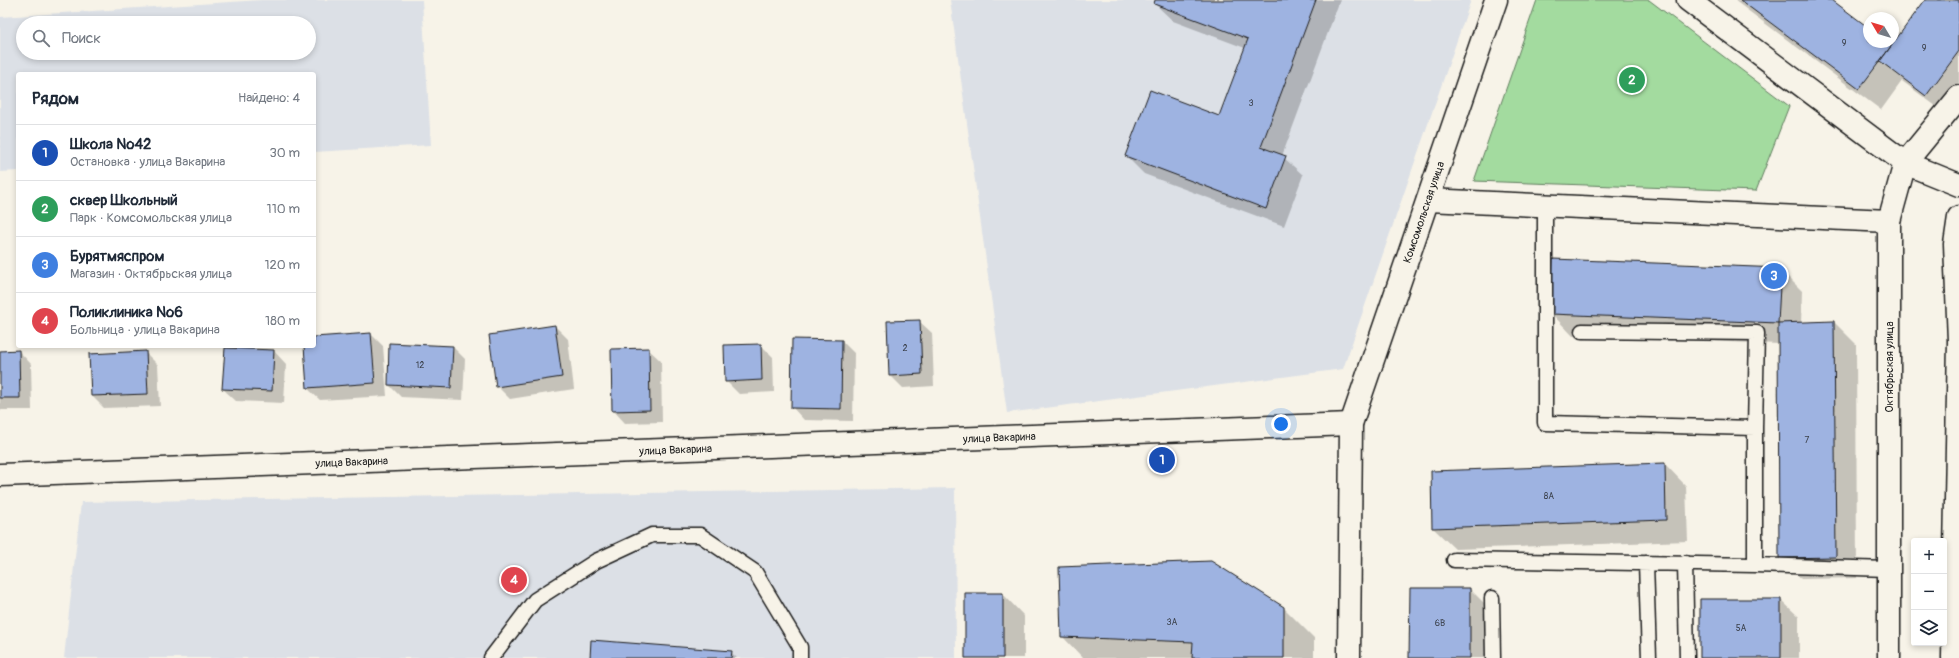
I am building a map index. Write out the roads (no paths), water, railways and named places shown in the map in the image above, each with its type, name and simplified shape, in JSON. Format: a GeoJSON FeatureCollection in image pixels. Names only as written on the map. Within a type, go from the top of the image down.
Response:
{"type":"FeatureCollection","features":[{"type":"Feature","properties":{"kind":"street","name":"Комсомольская улица"},"geometry":{"type":"LineString","coordinates":[[1349,658],[1351,424],[1496,0]]}},
{"type":"Feature","properties":{"kind":"street"},"geometry":{"type":"LineString","coordinates":[[1688,0],[1905,163],[1959,185]]}},
{"type":"Feature","properties":{"kind":"street","name":"Октябрьская улица"},"geometry":{"type":"LineString","coordinates":[[1888,658],[1890,221],[1905,163],[1959,97]]}},
{"type":"Feature","properties":{"kind":"street"},"geometry":{"type":"LineString","coordinates":[[1428,200],[1890,221]]}},
{"type":"Feature","properties":{"kind":"street"},"geometry":{"type":"LineString","coordinates":[[1953,658],[1959,341],[1955,244],[1959,218]]}},
{"type":"Feature","properties":{"kind":"street","name":"улица Вакарина"},"geometry":{"type":"LineString","coordinates":[[0,475],[1351,424]]}},
{"type":"Feature","properties":{"kind":"lane"},"geometry":{"type":"LineString","coordinates":[[1545,205],[1545,423],[1755,428]]}},
{"type":"Feature","properties":{"kind":"lane"},"geometry":{"type":"LineString","coordinates":[[1582,331],[1757,332],[1755,565]]}},
{"type":"Feature","properties":{"kind":"lane"},"geometry":{"type":"LineString","coordinates":[[491,658],[535,600],[596,561],[652,535],[700,535],[755,572],[800,647],[800,658]]}},
{"type":"Feature","properties":{"kind":"lane"},"geometry":{"type":"LineString","coordinates":[[1454,560],[1685,563],[1888,569]]}},
{"type":"Feature","properties":{"kind":"lane"},"geometry":{"type":"LineString","coordinates":[[1646,563],[1649,658]]}},
{"type":"Feature","properties":{"kind":"lane"},"geometry":{"type":"LineString","coordinates":[[1685,563],[1687,658]]}},
{"type":"Feature","properties":{"kind":"lane"},"geometry":{"type":"LineString","coordinates":[[1492,598],[1493,658]]}},
{"type":"Feature","properties":{"kind":"place","name":"сквер Школьный"},"geometry":{"type":"Point","coordinates":[1632,80]}},
{"type":"Feature","properties":{"kind":"place","name":"Бурятмяспром"},"geometry":{"type":"Point","coordinates":[1774,276]}},
{"type":"Feature","properties":{"kind":"place","name":"Школа №42"},"geometry":{"type":"Point","coordinates":[1162,460]}},
{"type":"Feature","properties":{"kind":"place","name":"Поликлиника №6"},"geometry":{"type":"Point","coordinates":[514,580]}}]}
